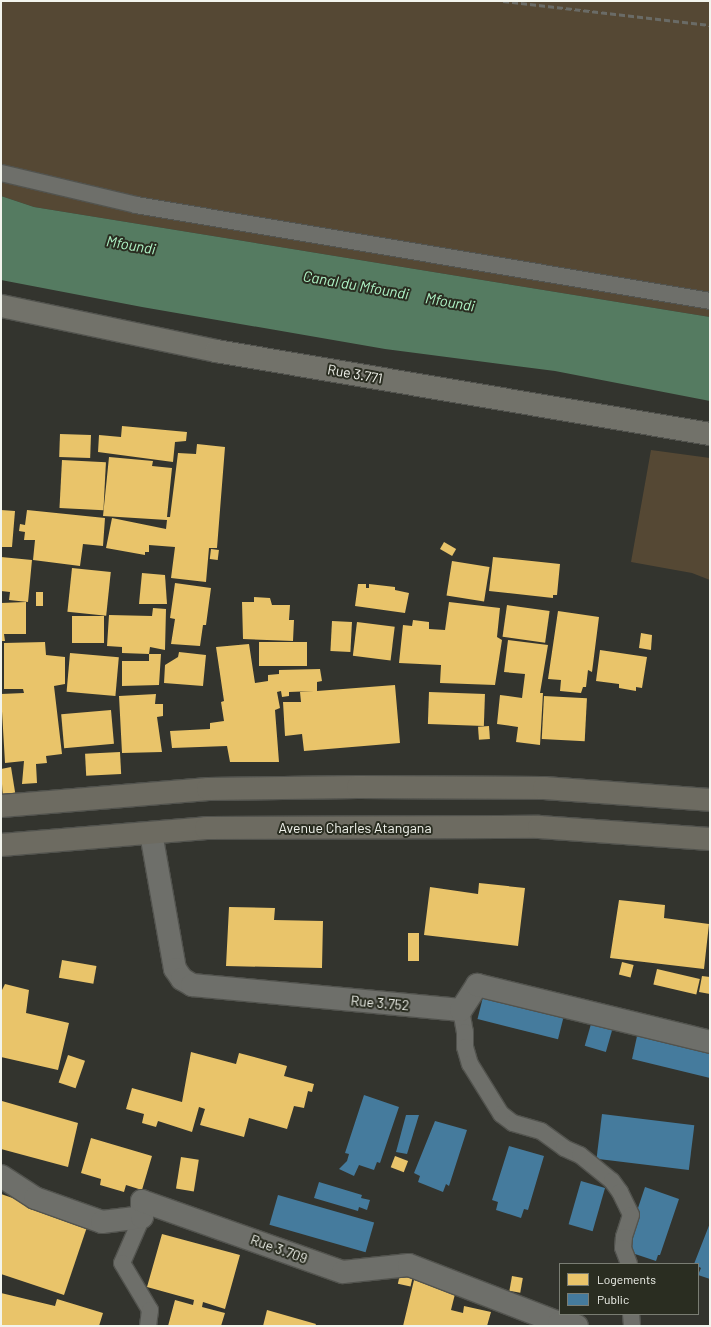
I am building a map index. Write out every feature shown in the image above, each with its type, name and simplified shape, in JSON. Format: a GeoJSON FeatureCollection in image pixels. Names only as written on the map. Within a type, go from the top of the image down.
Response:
{"type":"FeatureCollection","features":[{"type":"Feature","properties":{"kind":"main road","name":"Rue 3.771"},"geometry":{"type":"LineString","coordinates":[[1,306],[216,351],[710,434]]}},
{"type":"Feature","properties":{"kind":"main road"},"geometry":{"type":"LineString","coordinates":[[1,806],[208,789],[358,787],[544,788],[710,800]]}},
{"type":"Feature","properties":{"kind":"main road","name":"Avenue Charles Atangana"},"geometry":{"type":"LineString","coordinates":[[1,845],[57,839],[206,828],[539,827],[710,839]]}},
{"type":"Feature","properties":{"kind":"street","name":"Rue 3.752"},"geometry":{"type":"LineString","coordinates":[[151,833],[175,969],[182,979],[192,985],[461,1010]]}},
{"type":"Feature","properties":{"kind":"street"},"geometry":{"type":"LineString","coordinates":[[461,1010],[477,985],[710,1042]]}},
{"type":"Feature","properties":{"kind":"street"},"geometry":{"type":"LineString","coordinates":[[1,1176],[35,1198],[102,1222],[142,1217]]}},
{"type":"Feature","properties":{"kind":"street","name":"Rue 3.709"},"geometry":{"type":"LineString","coordinates":[[142,1217],[142,1201],[343,1272],[409,1265],[558,1323],[577,1326]]}},
{"type":"Feature","properties":{"kind":"lane"},"geometry":{"type":"LineString","coordinates":[[1,173],[136,205],[710,301]]}},
{"type":"Feature","properties":{"kind":"lane"},"geometry":{"type":"LineString","coordinates":[[461,1010],[465,1032],[464,1047],[470,1064],[501,1114],[513,1123],[542,1131],[564,1148],[580,1154],[612,1181],[620,1192],[631,1215],[624,1237],[623,1248],[629,1263]]}},
{"type":"Feature","properties":{"kind":"lane"},"geometry":{"type":"LineString","coordinates":[[142,1217],[122,1263],[150,1310],[148,1326]]}},
{"type":"Feature","properties":{"kind":"lane"},"geometry":{"type":"LineString","coordinates":[[631,1315],[632,1326]]}},
{"type":"Feature","properties":{"kind":"shaded area"},"geometry":{"type":"Polygon","coordinates":[[[1,1],[710,1],[710,317],[34,207],[1,196],[1,1]]]}},
{"type":"Feature","properties":{"kind":"shaded area"},"geometry":{"type":"Polygon","coordinates":[[[651,450],[710,458],[710,580],[692,573],[631,562],[651,450]]]}},
{"type":"Feature","properties":{"kind":"water"},"geometry":{"type":"Polygon","coordinates":[[[1,196],[34,207],[710,317],[710,401],[555,371],[385,349],[142,307],[1,280],[1,196]]]}},
{"type":"Feature","properties":{"kind":"building: Logements"},"geometry":{"type":"Polygon","coordinates":[[[122,426],[187,432],[186,441],[175,442],[173,462],[98,452],[99,435],[121,437],[122,426]]]}},
{"type":"Feature","properties":{"kind":"building: Logements"},"geometry":{"type":"Polygon","coordinates":[[[60,434],[91,435],[90,458],[59,457],[60,434]]]}},
{"type":"Feature","properties":{"kind":"building: Logements"},"geometry":{"type":"Polygon","coordinates":[[[197,444],[225,447],[217,548],[209,548],[206,582],[171,578],[175,547],[149,545],[149,552],[145,552],[145,555],[106,548],[112,518],[166,529],[167,520],[103,516],[109,457],[153,461],[152,466],[172,468],[167,517],[170,517],[178,453],[196,454],[197,444]]]}},
{"type":"Feature","properties":{"kind":"building: Logements"},"geometry":{"type":"Polygon","coordinates":[[[62,460],[106,462],[103,510],[59,508],[62,460]]]}},
{"type":"Feature","properties":{"kind":"building: Logements"},"geometry":{"type":"Polygon","coordinates":[[[1,510],[15,511],[12,547],[1,547],[1,510]]]}},
{"type":"Feature","properties":{"kind":"building: Logements"},"geometry":{"type":"Polygon","coordinates":[[[27,510],[105,518],[103,546],[83,544],[80,566],[33,560],[35,540],[24,540],[25,532],[19,531],[20,524],[25,525],[27,510]]]}},
{"type":"Feature","properties":{"kind":"building: Logements"},"geometry":{"type":"Polygon","coordinates":[[[444,542],[456,549],[452,556],[440,549],[444,542]]]}},
{"type":"Feature","properties":{"kind":"building: Logements"},"geometry":{"type":"Polygon","coordinates":[[[211,549],[219,550],[218,560],[210,559],[211,549]]]}},
{"type":"Feature","properties":{"kind":"building: Logements"},"geometry":{"type":"Polygon","coordinates":[[[1,557],[32,560],[28,602],[9,600],[10,592],[1,591],[1,557]]]}},
{"type":"Feature","properties":{"kind":"building: Logements"},"geometry":{"type":"Polygon","coordinates":[[[493,557],[560,564],[557,595],[553,595],[553,598],[489,591],[493,557]]]}},
{"type":"Feature","properties":{"kind":"building: Logements"},"geometry":{"type":"Polygon","coordinates":[[[452,561],[490,567],[484,602],[447,596],[452,561]]]}},
{"type":"Feature","properties":{"kind":"building: Logements"},"geometry":{"type":"Polygon","coordinates":[[[72,568],[111,572],[106,616],[67,612],[72,568]]]}},
{"type":"Feature","properties":{"kind":"building: Logements"},"geometry":{"type":"Polygon","coordinates":[[[142,573],[165,575],[167,604],[139,604],[142,573]]]}},
{"type":"Feature","properties":{"kind":"building: Logements"},"geometry":{"type":"Polygon","coordinates":[[[175,583],[211,588],[206,625],[203,625],[200,646],[171,644],[175,619],[170,618],[175,583]]]}},
{"type":"Feature","properties":{"kind":"building: Logements"},"geometry":{"type":"Polygon","coordinates":[[[358,584],[366,584],[366,588],[369,588],[369,584],[395,587],[395,590],[409,593],[405,613],[355,606],[358,584]]]}},
{"type":"Feature","properties":{"kind":"building: Logements"},"geometry":{"type":"Polygon","coordinates":[[[36,592],[43,592],[43,606],[36,606],[36,592]]]}},
{"type":"Feature","properties":{"kind":"building: Logements"},"geometry":{"type":"Polygon","coordinates":[[[254,597],[270,598],[272,605],[290,605],[289,620],[294,620],[293,641],[243,639],[242,602],[254,602],[254,597]]]}},
{"type":"Feature","properties":{"kind":"building: Logements"},"geometry":{"type":"Polygon","coordinates":[[[26,602],[26,634],[4,634],[5,641],[1,641],[1,603],[26,602]]]}},
{"type":"Feature","properties":{"kind":"building: Logements"},"geometry":{"type":"Polygon","coordinates":[[[449,602],[500,608],[497,637],[502,640],[495,685],[440,683],[441,665],[399,663],[403,625],[412,626],[413,620],[429,622],[429,629],[445,630],[449,602]]]}},
{"type":"Feature","properties":{"kind":"building: Logements"},"geometry":{"type":"Polygon","coordinates":[[[507,605],[550,611],[545,643],[503,637],[507,605]]]}},
{"type":"Feature","properties":{"kind":"building: Logements"},"geometry":{"type":"Polygon","coordinates":[[[153,608],[166,609],[165,650],[150,647],[149,654],[122,653],[122,647],[107,646],[109,615],[152,616],[153,608]]]}},
{"type":"Feature","properties":{"kind":"building: Logements"},"geometry":{"type":"Polygon","coordinates":[[[558,611],[599,617],[592,672],[588,670],[586,687],[583,687],[581,693],[560,691],[561,680],[548,679],[558,611]]]}},
{"type":"Feature","properties":{"kind":"building: Logements"},"geometry":{"type":"Polygon","coordinates":[[[72,616],[104,616],[104,643],[72,643],[72,616]]]}},
{"type":"Feature","properties":{"kind":"building: Logements"},"geometry":{"type":"Polygon","coordinates":[[[332,621],[352,622],[350,652],[330,651],[332,621]]]}},
{"type":"Feature","properties":{"kind":"building: Logements"},"geometry":{"type":"Polygon","coordinates":[[[357,622],[395,627],[391,660],[353,656],[357,622]]]}},
{"type":"Feature","properties":{"kind":"building: Logements"},"geometry":{"type":"Polygon","coordinates":[[[641,633],[652,635],[651,650],[639,648],[641,633]]]}},
{"type":"Feature","properties":{"kind":"building: Logements"},"geometry":{"type":"Polygon","coordinates":[[[508,640],[548,645],[540,693],[543,693],[540,745],[516,742],[518,727],[497,724],[500,695],[522,698],[525,674],[504,672],[508,640]]]}},
{"type":"Feature","properties":{"kind":"building: Logements"},"geometry":{"type":"Polygon","coordinates":[[[45,642],[46,655],[65,657],[65,684],[54,686],[62,754],[46,756],[47,763],[36,764],[37,783],[22,784],[24,761],[5,763],[1,694],[24,693],[23,689],[4,689],[4,643],[45,642]]]}},
{"type":"Feature","properties":{"kind":"building: Logements"},"geometry":{"type":"Polygon","coordinates":[[[259,642],[307,642],[307,666],[259,666],[259,642]]]}},
{"type":"Feature","properties":{"kind":"building: Logements"},"geometry":{"type":"Polygon","coordinates":[[[249,644],[255,683],[268,681],[268,675],[279,674],[279,670],[320,669],[322,681],[317,682],[317,691],[395,685],[400,743],[304,751],[302,734],[285,736],[283,702],[301,702],[300,692],[314,691],[289,692],[289,696],[282,697],[281,691],[277,692],[280,708],[275,710],[279,762],[230,762],[227,746],[172,748],[170,731],[210,729],[210,723],[224,721],[221,702],[224,701],[216,647],[249,644]]]}},
{"type":"Feature","properties":{"kind":"building: Logements"},"geometry":{"type":"Polygon","coordinates":[[[600,650],[647,657],[642,688],[636,687],[636,691],[619,688],[619,684],[596,681],[600,650]]]}},
{"type":"Feature","properties":{"kind":"building: Logements"},"geometry":{"type":"Polygon","coordinates":[[[179,652],[206,655],[203,686],[164,683],[165,665],[178,657],[179,652]]]}},
{"type":"Feature","properties":{"kind":"building: Logements"},"geometry":{"type":"Polygon","coordinates":[[[70,653],[119,657],[115,696],[67,692],[70,653]]]}},
{"type":"Feature","properties":{"kind":"building: Logements"},"geometry":{"type":"Polygon","coordinates":[[[149,654],[161,654],[159,685],[122,686],[122,661],[149,661],[149,654]]]}},
{"type":"Feature","properties":{"kind":"building: Logements"},"geometry":{"type":"Polygon","coordinates":[[[429,692],[485,694],[484,726],[428,724],[429,692]]]}},
{"type":"Feature","properties":{"kind":"building: Logements"},"geometry":{"type":"Polygon","coordinates":[[[156,694],[155,704],[163,704],[163,716],[157,717],[162,752],[122,753],[119,696],[156,694]]]}},
{"type":"Feature","properties":{"kind":"building: Logements"},"geometry":{"type":"Polygon","coordinates":[[[544,696],[587,698],[585,741],[542,739],[544,696]]]}},
{"type":"Feature","properties":{"kind":"building: Logements"},"geometry":{"type":"Polygon","coordinates":[[[111,710],[114,744],[64,748],[61,714],[111,710]]]}},
{"type":"Feature","properties":{"kind":"building: Logements"},"geometry":{"type":"Polygon","coordinates":[[[489,726],[490,739],[479,740],[478,727],[489,726]]]}},
{"type":"Feature","properties":{"kind":"building: Logements"},"geometry":{"type":"Polygon","coordinates":[[[120,752],[121,774],[86,776],[85,754],[120,752]]]}},
{"type":"Feature","properties":{"kind":"building: Logements"},"geometry":{"type":"Polygon","coordinates":[[[11,767],[16,798],[3,799],[1,769],[11,767]]]}},
{"type":"Feature","properties":{"kind":"building: Logements"},"geometry":{"type":"Polygon","coordinates":[[[479,883],[525,888],[518,946],[424,935],[430,887],[478,894],[479,883]]]}},
{"type":"Feature","properties":{"kind":"building: Logements"},"geometry":{"type":"Polygon","coordinates":[[[619,900],[665,905],[664,918],[709,924],[704,969],[610,958],[619,900]]]}},
{"type":"Feature","properties":{"kind":"building: Logements"},"geometry":{"type":"Polygon","coordinates":[[[229,907],[275,908],[274,920],[323,921],[322,968],[226,966],[229,907]]]}},
{"type":"Feature","properties":{"kind":"building: Logements"},"geometry":{"type":"Polygon","coordinates":[[[408,933],[419,933],[419,961],[408,961],[408,933]]]}},
{"type":"Feature","properties":{"kind":"building: Logements"},"geometry":{"type":"Polygon","coordinates":[[[62,960],[96,966],[93,984],[59,978],[62,960]]]}},
{"type":"Feature","properties":{"kind":"building: Logements"},"geometry":{"type":"Polygon","coordinates":[[[622,962],[634,965],[630,978],[619,975],[622,962]]]}},
{"type":"Feature","properties":{"kind":"building: Logements"},"geometry":{"type":"Polygon","coordinates":[[[657,969],[700,979],[696,994],[653,985],[657,969]]]}},
{"type":"Feature","properties":{"kind":"building: Logements"},"geometry":{"type":"Polygon","coordinates":[[[702,976],[710,977],[710,994],[699,992],[702,976]]]}},
{"type":"Feature","properties":{"kind":"building: Logements"},"geometry":{"type":"Polygon","coordinates":[[[5,984],[29,990],[26,1013],[69,1023],[58,1070],[1,1057],[1,992],[5,984]]]}},
{"type":"Feature","properties":{"kind":"building: Logements"},"geometry":{"type":"Polygon","coordinates":[[[191,1052],[236,1064],[239,1053],[287,1066],[284,1076],[314,1084],[312,1092],[308,1091],[304,1108],[294,1106],[287,1129],[249,1118],[244,1137],[200,1125],[205,1109],[199,1107],[192,1132],[158,1121],[156,1127],[142,1123],[144,1114],[126,1109],[132,1088],[182,1102],[191,1052]]]}},
{"type":"Feature","properties":{"kind":"building: Logements"},"geometry":{"type":"Polygon","coordinates":[[[68,1055],[85,1061],[76,1088],[59,1082],[68,1055]]]}},
{"type":"Feature","properties":{"kind":"building: Logements"},"geometry":{"type":"Polygon","coordinates":[[[2,1101],[78,1123],[68,1167],[1,1149],[2,1101]]]}},
{"type":"Feature","properties":{"kind":"building: Logements"},"geometry":{"type":"Polygon","coordinates":[[[91,1138],[152,1156],[142,1190],[126,1185],[124,1192],[100,1185],[101,1179],[81,1173],[91,1138]]]}},
{"type":"Feature","properties":{"kind":"building: Logements"},"geometry":{"type":"Polygon","coordinates":[[[395,1156],[408,1161],[404,1172],[391,1167],[395,1156]]]}},
{"type":"Feature","properties":{"kind":"building: Logements"},"geometry":{"type":"Polygon","coordinates":[[[181,1157],[199,1160],[194,1191],[176,1189],[181,1157]]]}},
{"type":"Feature","properties":{"kind":"building: Logements"},"geometry":{"type":"Polygon","coordinates":[[[1,1194],[88,1224],[64,1295],[1,1274],[1,1194]]]}},
{"type":"Feature","properties":{"kind":"building: Logements"},"geometry":{"type":"Polygon","coordinates":[[[162,1234],[240,1255],[225,1309],[203,1302],[202,1307],[225,1313],[221,1326],[168,1326],[175,1300],[193,1305],[194,1300],[147,1287],[162,1234]]]}},
{"type":"Feature","properties":{"kind":"building: Logements"},"geometry":{"type":"Polygon","coordinates":[[[401,1270],[414,1273],[411,1287],[398,1284],[401,1270]]]}},
{"type":"Feature","properties":{"kind":"building: Logements"},"geometry":{"type":"Polygon","coordinates":[[[512,1276],[523,1278],[520,1293],[509,1291],[512,1276]]]}},
{"type":"Feature","properties":{"kind":"building: Logements"},"geometry":{"type":"Polygon","coordinates":[[[414,1280],[456,1290],[451,1310],[463,1313],[464,1306],[491,1312],[487,1326],[403,1326],[414,1280]]]}},
{"type":"Feature","properties":{"kind":"building: Logements"},"geometry":{"type":"Polygon","coordinates":[[[1,1293],[55,1306],[57,1299],[103,1313],[99,1326],[1,1326],[1,1293]]]}},
{"type":"Feature","properties":{"kind":"building: Logements"},"geometry":{"type":"Polygon","coordinates":[[[267,1310],[316,1324],[315,1326],[263,1326],[267,1310]]]}},
{"type":"Feature","properties":{"kind":"building: Public"},"geometry":{"type":"Polygon","coordinates":[[[485,989],[566,1009],[558,1039],[478,1019],[485,989]]]}},
{"type":"Feature","properties":{"kind":"building: Public"},"geometry":{"type":"Polygon","coordinates":[[[593,1017],[614,1023],[606,1052],[585,1046],[593,1017]]]}},
{"type":"Feature","properties":{"kind":"building: Public"},"geometry":{"type":"Polygon","coordinates":[[[639,1027],[710,1047],[710,1078],[632,1059],[639,1027]]]}},
{"type":"Feature","properties":{"kind":"building: Public"},"geometry":{"type":"Polygon","coordinates":[[[364,1095],[399,1107],[380,1163],[377,1162],[374,1170],[359,1165],[354,1176],[339,1169],[347,1161],[349,1154],[345,1153],[364,1095]]]}},
{"type":"Feature","properties":{"kind":"building: Public"},"geometry":{"type":"Polygon","coordinates":[[[602,1114],[694,1125],[689,1170],[597,1159],[602,1114]]]}},
{"type":"Feature","properties":{"kind":"building: Public"},"geometry":{"type":"Polygon","coordinates":[[[406,1115],[419,1115],[407,1154],[396,1152],[406,1115]]]}},
{"type":"Feature","properties":{"kind":"building: Public"},"geometry":{"type":"Polygon","coordinates":[[[435,1121],[467,1130],[449,1186],[446,1184],[443,1192],[418,1182],[420,1176],[414,1173],[435,1121]]]}},
{"type":"Feature","properties":{"kind":"building: Public"},"geometry":{"type":"Polygon","coordinates":[[[509,1146],[544,1156],[528,1210],[524,1209],[521,1218],[496,1210],[498,1202],[492,1200],[509,1146]]]}},
{"type":"Feature","properties":{"kind":"building: Public"},"geometry":{"type":"Polygon","coordinates":[[[581,1181],[605,1188],[593,1231],[569,1224],[581,1181]]]}},
{"type":"Feature","properties":{"kind":"building: Public"},"geometry":{"type":"Polygon","coordinates":[[[319,1182],[362,1195],[361,1198],[370,1200],[367,1210],[359,1207],[358,1211],[314,1198],[319,1182]]]}},
{"type":"Feature","properties":{"kind":"building: Public"},"geometry":{"type":"Polygon","coordinates":[[[645,1187],[679,1199],[660,1255],[658,1255],[656,1261],[629,1252],[632,1246],[626,1244],[645,1187]]]}},
{"type":"Feature","properties":{"kind":"building: Public"},"geometry":{"type":"Polygon","coordinates":[[[278,1195],[374,1223],[366,1252],[269,1225],[278,1195]]]}},
{"type":"Feature","properties":{"kind":"building: Public"},"geometry":{"type":"Polygon","coordinates":[[[710,1223],[710,1279],[699,1275],[701,1268],[699,1267],[699,1263],[694,1263],[710,1223]]]}},
{"type":"Feature","properties":{"kind":"railway"},"geometry":{"type":"LineString","coordinates":[[503,1],[710,25]]}},
{"type":"Feature","properties":{"kind":"water label","name":"Mfoundi"},"geometry":{"type":"Point","coordinates":[131,245]}},
{"type":"Feature","properties":{"kind":"water label","name":"Canal du Mfoundi"},"geometry":{"type":"Point","coordinates":[356,285]}},
{"type":"Feature","properties":{"kind":"water label","name":"Mfoundi"},"geometry":{"type":"Point","coordinates":[450,302]}}]}
